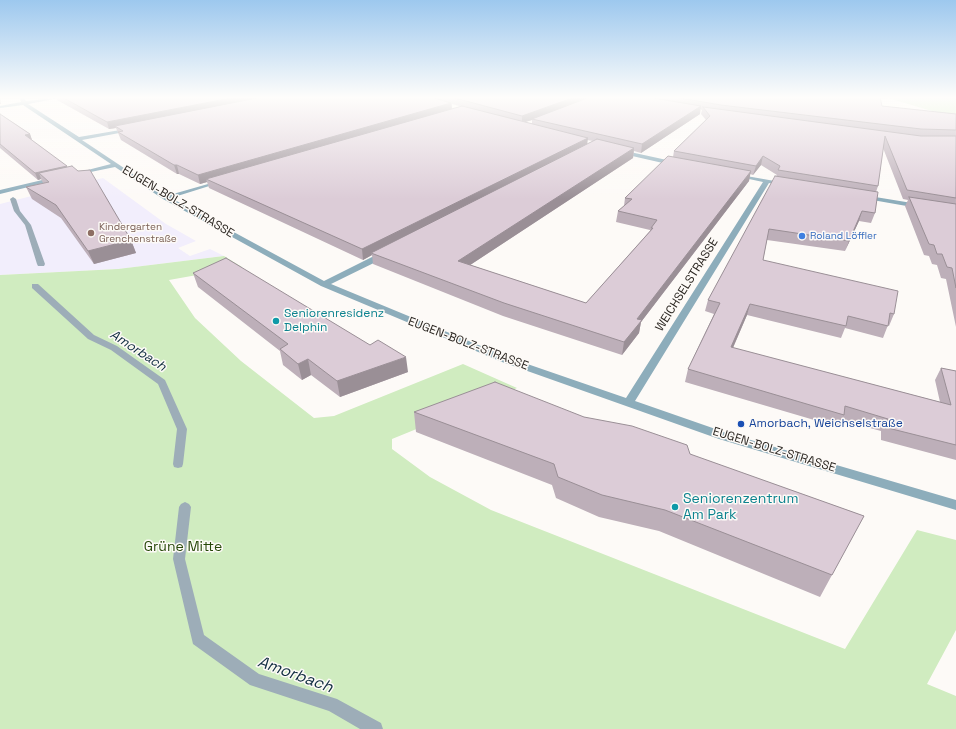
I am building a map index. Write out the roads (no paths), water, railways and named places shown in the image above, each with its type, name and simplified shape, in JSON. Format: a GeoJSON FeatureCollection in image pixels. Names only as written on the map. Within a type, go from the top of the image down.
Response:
{"type":"FeatureCollection","features":[{"type":"Feature","properties":{"kind":"street","name":"EUGEN-BOLZ-STRASSE"},"geometry":{"type":"LineString","coordinates":[[67,131],[165,198],[324,284],[506,360],[723,436],[956,505]]}},
{"type":"Feature","properties":{"kind":"street"},"geometry":{"type":"LineString","coordinates":[[78,139],[118,131]]}},
{"type":"Feature","properties":{"kind":"street"},"geometry":{"type":"LineString","coordinates":[[618,151],[681,165]]}},
{"type":"Feature","properties":{"kind":"street"},"geometry":{"type":"LineString","coordinates":[[69,176],[115,165]]}},
{"type":"Feature","properties":{"kind":"street"},"geometry":{"type":"LineString","coordinates":[[730,174],[792,186]]}},
{"type":"Feature","properties":{"kind":"street"},"geometry":{"type":"LineString","coordinates":[[0,192],[61,178]]}},
{"type":"Feature","properties":{"kind":"street"},"geometry":{"type":"LineString","coordinates":[[165,198],[225,180]]}},
{"type":"Feature","properties":{"kind":"street","name":"WEICHSELSTRASSE"},"geometry":{"type":"LineString","coordinates":[[628,402],[766,181]]}},
{"type":"Feature","properties":{"kind":"street"},"geometry":{"type":"LineString","coordinates":[[852,196],[928,207]]}},
{"type":"Feature","properties":{"kind":"street"},"geometry":{"type":"LineString","coordinates":[[324,284],[393,250]]}},
{"type":"Feature","properties":{"kind":"waterway","name":"Amorbach"},"geometry":{"type":"LineString","coordinates":[[13,199],[17,211],[28,225],[41,264]]}},
{"type":"Feature","properties":{"kind":"waterway","name":"Amorbach"},"geometry":{"type":"LineString","coordinates":[[35,286],[91,337],[114,348],[162,382],[182,429],[178,464]]}},
{"type":"Feature","properties":{"kind":"waterway","name":"Amorbach"},"geometry":{"type":"LineString","coordinates":[[185,507],[179,559],[198,639],[255,680],[332,704],[375,729]]}},
{"type":"Feature","properties":{"kind":"place","name":"Kindergarten Grenchenstraße"},"geometry":{"type":"Point","coordinates":[91,233]}},
{"type":"Feature","properties":{"kind":"place","name":"Roland Löffler"},"geometry":{"type":"Point","coordinates":[802,236]}},
{"type":"Feature","properties":{"kind":"place","name":"Seniorenresidenz Delphin"},"geometry":{"type":"Point","coordinates":[276,321]}},
{"type":"Feature","properties":{"kind":"place","name":"Amorbach, Weichselstraße"},"geometry":{"type":"Point","coordinates":[741,424]}},
{"type":"Feature","properties":{"kind":"place","name":"Seniorenzentrum Am Park"},"geometry":{"type":"Point","coordinates":[675,507]}},
{"type":"Feature","properties":{"kind":"park label","name":"Grüne Mitte"},"geometry":{"type":"Point","coordinates":[183,547]}}]}
